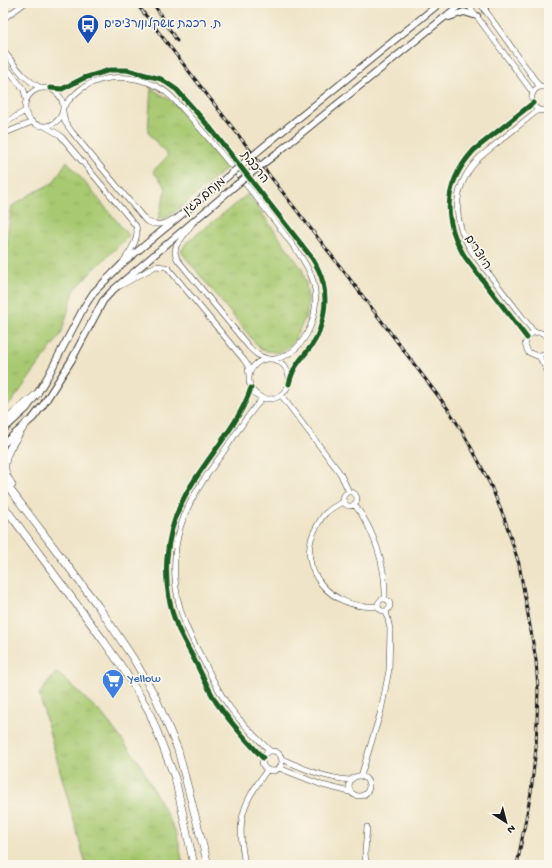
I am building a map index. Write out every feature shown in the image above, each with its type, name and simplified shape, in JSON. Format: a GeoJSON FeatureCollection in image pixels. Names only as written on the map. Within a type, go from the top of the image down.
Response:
{"type":"FeatureCollection","features":[{"type":"Feature","properties":{"kind":"highway"},"geometry":{"type":"LineString","coordinates":[[3,423],[37,394]]}},
{"type":"Feature","properties":{"kind":"highway"},"geometry":{"type":"LineString","coordinates":[[26,512],[6,474],[4,465],[12,445],[27,422]]}},
{"type":"Feature","properties":{"kind":"highway"},"geometry":{"type":"LineString","coordinates":[[3,480],[98,606],[133,658],[155,696],[178,750],[208,865]]}},
{"type":"Feature","properties":{"kind":"highway"},"geometry":{"type":"LineString","coordinates":[[3,505],[103,640],[124,670],[149,711],[175,778],[194,865]]}},
{"type":"Feature","properties":{"kind":"main road","name":"מנחם בגין"},"geometry":{"type":"LineString","coordinates":[[3,430],[27,408],[37,394],[84,307],[94,292],[122,264],[440,3]]}},
{"type":"Feature","properties":{"kind":"main road","name":"מנחם בגין"},"geometry":{"type":"LineString","coordinates":[[3,444],[43,405],[71,361],[103,301],[114,290],[236,185],[462,3]]}},
{"type":"Feature","properties":{"kind":"main road"},"geometry":{"type":"LineString","coordinates":[[484,3],[485,10]]}},
{"type":"Feature","properties":{"kind":"main road"},"geometry":{"type":"LineString","coordinates":[[438,22],[449,16],[464,12],[476,16]]}},
{"type":"Feature","properties":{"kind":"street"},"geometry":{"type":"LineString","coordinates":[[3,19],[25,3]]}},
{"type":"Feature","properties":{"kind":"street"},"geometry":{"type":"LineString","coordinates":[[467,3],[533,93]]}},
{"type":"Feature","properties":{"kind":"street"},"geometry":{"type":"LineString","coordinates":[[480,3],[540,87]]}},
{"type":"Feature","properties":{"kind":"street"},"geometry":{"type":"LineString","coordinates":[[3,50],[24,78],[41,88]]}},
{"type":"Feature","properties":{"kind":"street"},"geometry":{"type":"LineString","coordinates":[[3,63],[24,90],[26,99],[25,111],[32,122],[44,126],[60,135],[136,226],[138,230],[136,241],[122,264]]}},
{"type":"Feature","properties":{"kind":"street","name":"הרכבת"},"geometry":{"type":"LineString","coordinates":[[50,88],[62,89],[84,78],[110,70],[126,70],[142,73],[161,79],[177,90],[211,130],[312,258],[324,285],[325,304],[318,334],[312,345],[292,370],[289,384]]}},
{"type":"Feature","properties":{"kind":"street","name":"הרכבת"},"geometry":{"type":"LineString","coordinates":[[63,109],[75,93],[92,83],[115,78],[129,78],[150,83],[168,93],[198,125],[276,222],[307,267],[313,282],[315,294],[314,309],[310,326],[304,338],[291,353],[275,359]]}},
{"type":"Feature","properties":{"kind":"street"},"geometry":{"type":"LineString","coordinates":[[548,111],[538,110],[533,103],[532,97],[533,93],[540,87],[549,87]]}},
{"type":"Feature","properties":{"kind":"street"},"geometry":{"type":"LineString","coordinates":[[26,99],[35,90],[41,88],[50,88],[60,95],[65,122],[146,221],[151,224],[158,225],[166,223],[189,208]]}},
{"type":"Feature","properties":{"kind":"street","name":"היוצרים"},"geometry":{"type":"LineString","coordinates":[[527,338],[465,257],[457,244],[449,215],[453,183],[459,170],[467,159],[474,150],[533,103]]}},
{"type":"Feature","properties":{"kind":"street"},"geometry":{"type":"LineString","coordinates":[[44,126],[56,122],[60,118],[63,109]]}},
{"type":"Feature","properties":{"kind":"street","name":"היוצרים"},"geometry":{"type":"LineString","coordinates":[[534,332],[472,252],[465,240],[460,228],[458,199],[466,174],[473,164],[538,110]]}},
{"type":"Feature","properties":{"kind":"street"},"geometry":{"type":"LineString","coordinates":[[3,124],[25,111]]}},
{"type":"Feature","properties":{"kind":"street"},"geometry":{"type":"LineString","coordinates":[[3,134],[32,122]]}},
{"type":"Feature","properties":{"kind":"street"},"geometry":{"type":"LineString","coordinates":[[114,290],[156,266],[165,266],[244,360],[248,366],[251,388],[256,394],[263,398],[270,399],[281,395],[287,389],[289,384],[288,371],[275,359],[256,355],[177,259],[175,253],[176,246],[195,220]]}},
{"type":"Feature","properties":{"kind":"street"},"geometry":{"type":"LineString","coordinates":[[548,352],[539,356],[532,355],[528,352],[525,344],[527,338],[534,332],[542,333],[549,331]]}},
{"type":"Feature","properties":{"kind":"street"},"geometry":{"type":"LineString","coordinates":[[542,333],[545,334],[549,340]]}},
{"type":"Feature","properties":{"kind":"street"},"geometry":{"type":"LineString","coordinates":[[539,356],[549,374]]}},
{"type":"Feature","properties":{"kind":"street"},"geometry":{"type":"LineString","coordinates":[[249,376],[251,369],[255,364],[268,358]]}},
{"type":"Feature","properties":{"kind":"street"},"geometry":{"type":"LineString","coordinates":[[251,388],[243,408],[180,505],[173,523],[169,540],[166,573],[169,598],[178,627],[208,686],[224,713],[262,758]]}},
{"type":"Feature","properties":{"kind":"street"},"geometry":{"type":"LineString","coordinates":[[281,395],[340,474],[348,492]]}},
{"type":"Feature","properties":{"kind":"street"},"geometry":{"type":"LineString","coordinates":[[263,398],[251,410],[205,478],[188,508],[181,525],[177,541],[174,568],[180,611],[185,624],[222,696],[241,722],[270,751],[277,752],[282,759],[301,768],[325,777],[350,780]]}},
{"type":"Feature","properties":{"kind":"street"},"geometry":{"type":"LineString","coordinates":[[344,501],[344,495],[348,492]]}},
{"type":"Feature","properties":{"kind":"street"},"geometry":{"type":"LineString","coordinates":[[348,492],[354,493],[356,496],[357,500],[354,504]]}},
{"type":"Feature","properties":{"kind":"street"},"geometry":{"type":"LineString","coordinates":[[344,501],[349,505],[354,504]]}},
{"type":"Feature","properties":{"kind":"street"},"geometry":{"type":"LineString","coordinates":[[344,501],[325,513],[314,530],[310,547],[311,565],[320,583],[332,596],[351,605],[363,607],[378,606]]}},
{"type":"Feature","properties":{"kind":"street"},"geometry":{"type":"LineString","coordinates":[[354,504],[364,519],[376,548],[384,579],[385,598],[390,603],[390,608],[386,611]]}},
{"type":"Feature","properties":{"kind":"street"},"geometry":{"type":"LineString","coordinates":[[378,606],[380,600],[385,598]]}},
{"type":"Feature","properties":{"kind":"street"},"geometry":{"type":"LineString","coordinates":[[378,606],[381,610],[386,611]]}},
{"type":"Feature","properties":{"kind":"street"},"geometry":{"type":"LineString","coordinates":[[361,776],[381,711],[389,670],[390,629],[386,611]]}},
{"type":"Feature","properties":{"kind":"street"},"geometry":{"type":"LineString","coordinates":[[270,751],[262,758],[262,764],[267,770],[274,771],[279,768],[282,763],[282,759]]}},
{"type":"Feature","properties":{"kind":"street"},"geometry":{"type":"LineString","coordinates":[[279,768],[322,785],[350,792],[357,796],[365,794],[368,791],[369,783],[361,776],[356,776],[350,780],[348,784],[350,792]]}},
{"type":"Feature","properties":{"kind":"street"},"geometry":{"type":"LineString","coordinates":[[245,865],[241,839],[242,815],[245,803],[252,790],[267,770]]}},
{"type":"Feature","properties":{"kind":"street"},"geometry":{"type":"LineString","coordinates":[[366,865],[365,852],[367,827]]}},
{"type":"Feature","properties":{"kind":"green space"},"geometry":{"type":"Polygon","coordinates":[[[151,88],[173,102],[196,128],[227,168],[168,217],[158,220],[166,188],[153,171],[168,156],[148,132],[151,88]]]}},
{"type":"Feature","properties":{"kind":"green space"},"geometry":{"type":"Polygon","coordinates":[[[67,161],[129,236],[92,271],[74,291],[61,334],[11,403],[3,407],[3,270],[5,268],[8,230],[12,206],[53,183],[67,161]]]}},
{"type":"Feature","properties":{"kind":"green space"},"geometry":{"type":"Polygon","coordinates":[[[248,194],[302,269],[306,283],[308,299],[307,314],[293,343],[281,353],[261,350],[181,252],[186,243],[248,194]]]}},
{"type":"Feature","properties":{"kind":"green space"},"geometry":{"type":"Polygon","coordinates":[[[57,672],[103,715],[139,762],[177,834],[183,865],[86,865],[39,694],[57,672]]]}},
{"type":"Feature","properties":{"kind":"railway"},"geometry":{"type":"LineString","coordinates":[[136,3],[349,278],[448,409],[462,431],[491,486],[505,520],[519,564],[536,660],[538,690],[536,748],[531,792],[517,865]]}},
{"type":"Feature","properties":{"kind":"railway"},"geometry":{"type":"LineString","coordinates":[[153,3],[177,41]]}},
{"type":"Feature","properties":{"kind":"cycle path"},"geometry":{"type":"LineString","coordinates":[[50,88],[62,89],[84,78],[110,70],[127,70],[161,79],[177,90],[211,129],[312,258],[319,270],[325,298],[322,323],[316,339],[296,367],[289,384]]}},
{"type":"Feature","properties":{"kind":"cycle path"},"geometry":{"type":"LineString","coordinates":[[527,338],[465,257],[452,229],[449,202],[451,189],[456,176],[474,150],[533,103]]}},
{"type":"Feature","properties":{"kind":"cycle path"},"geometry":{"type":"LineString","coordinates":[[251,388],[238,416],[194,481],[179,509],[169,542],[167,576],[168,593],[177,626],[210,691],[227,717],[263,758]]}},
{"type":"Feature","properties":{"kind":"place","name":"ת. רכבת אשקלון/רציפים"},"geometry":{"type":"Point","coordinates":[88,44]}},
{"type":"Feature","properties":{"kind":"place","name":"Yellow"},"geometry":{"type":"Point","coordinates":[113,700]}}]}
